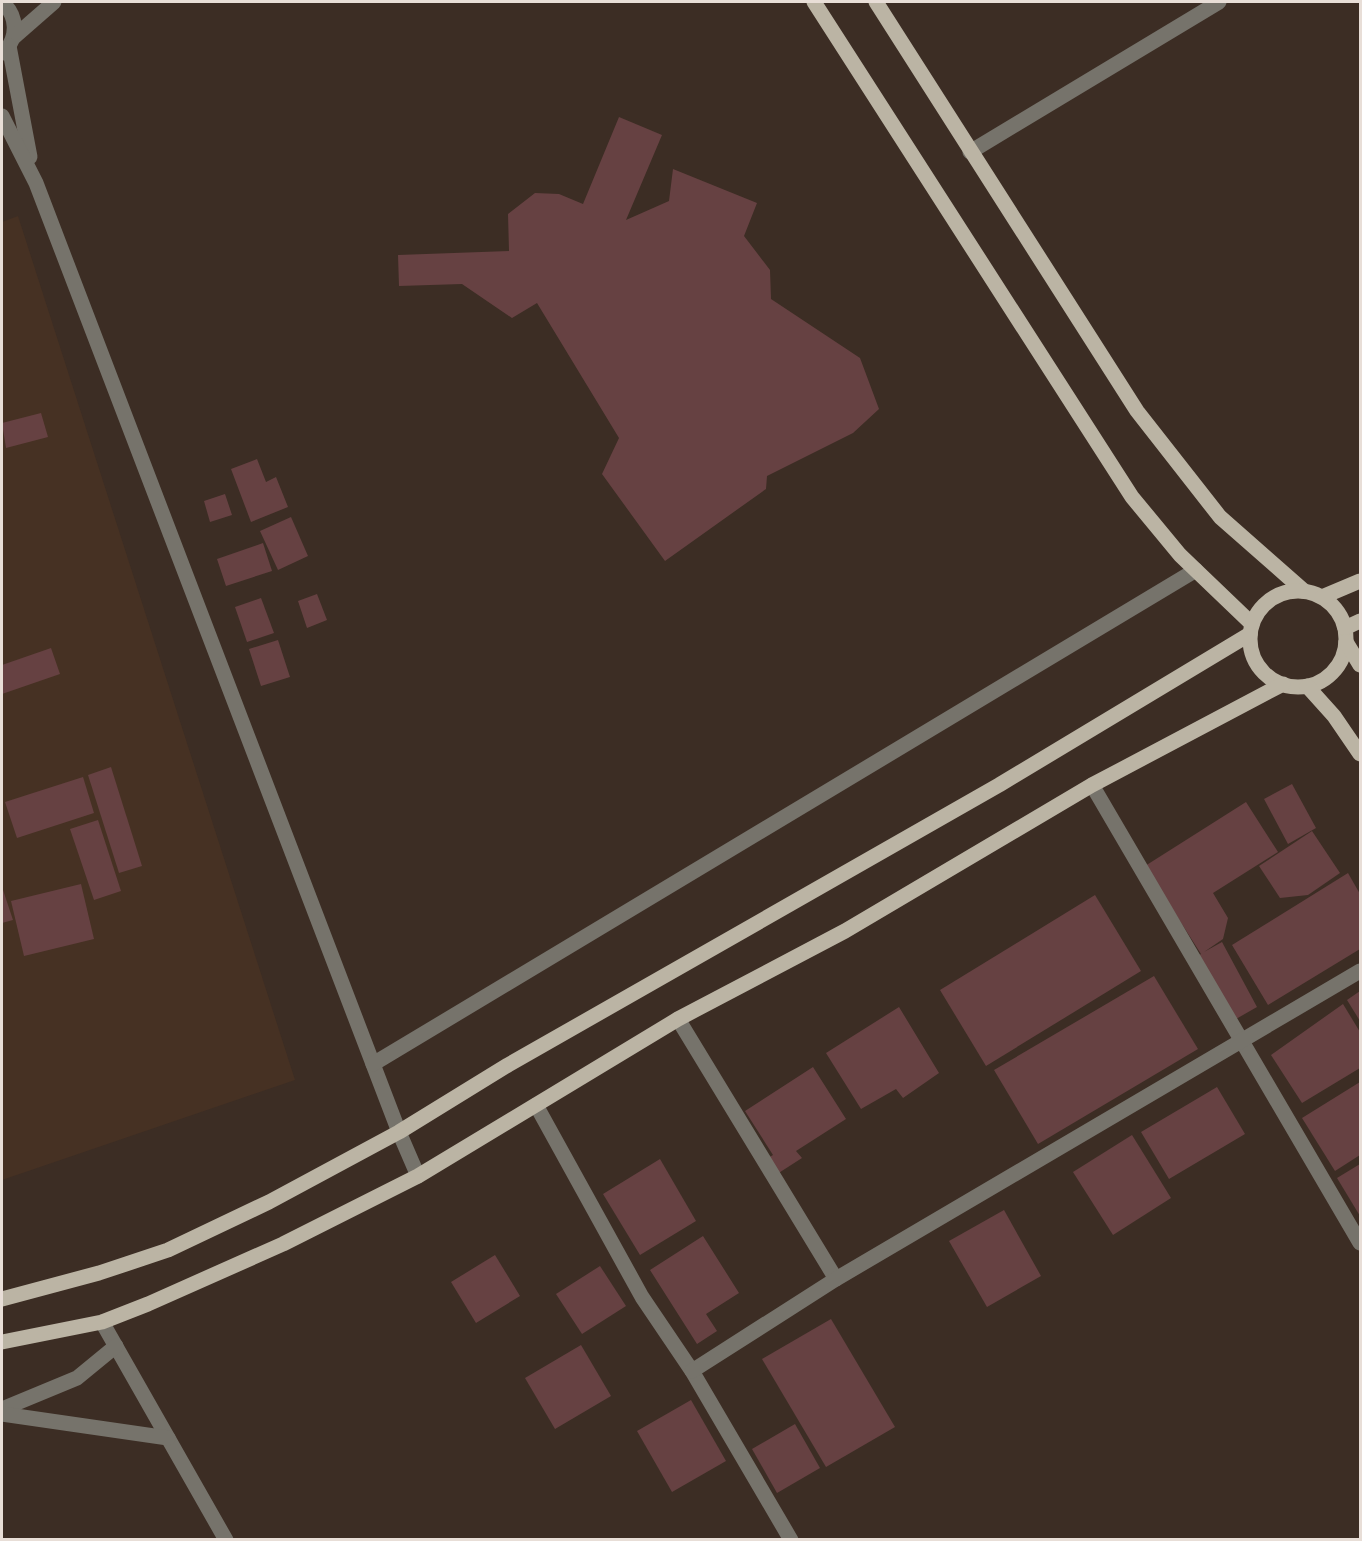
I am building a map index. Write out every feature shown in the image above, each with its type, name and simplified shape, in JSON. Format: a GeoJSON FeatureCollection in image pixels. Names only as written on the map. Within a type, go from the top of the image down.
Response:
{"type":"FeatureCollection","features":[{"type":"Feature","properties":{"kind":"main road"},"geometry":{"type":"LineString","coordinates":[[814,2],[1132,497],[1251,629]]}},
{"type":"Feature","properties":{"kind":"main road"},"geometry":{"type":"LineString","coordinates":[[876,2],[1137,411],[1179,468],[1220,517],[1304,591]]}},
{"type":"Feature","properties":{"kind":"main road"},"geometry":{"type":"LineString","coordinates":[[1322,597],[1360,581]]}},
{"type":"Feature","properties":{"kind":"main road"},"geometry":{"type":"LineString","coordinates":[[1360,621],[1346,635],[1342,657],[1334,671],[1322,681],[1307,686],[1284,684],[1262,670],[1251,647],[1251,629],[1258,612],[1273,598],[1291,591],[1304,591],[1322,597],[1337,610],[1346,635],[1360,665]]}},
{"type":"Feature","properties":{"kind":"main road"},"geometry":{"type":"LineString","coordinates":[[2,1299],[99,1273],[168,1250],[269,1202],[399,1132],[508,1065],[999,785],[1251,629]]}},
{"type":"Feature","properties":{"kind":"main road"},"geometry":{"type":"LineString","coordinates":[[2,1342],[102,1322],[262,1254],[418,1176],[678,1019],[845,931],[1092,785],[1284,684]]}},
{"type":"Feature","properties":{"kind":"main road"},"geometry":{"type":"LineString","coordinates":[[1307,686],[1334,716],[1360,754]]}},
{"type":"Feature","properties":{"kind":"street"},"geometry":{"type":"LineString","coordinates":[[2,2],[12,15],[8,46],[36,183]]}},
{"type":"Feature","properties":{"kind":"street"},"geometry":{"type":"LineString","coordinates":[[8,46],[54,2]]}},
{"type":"Feature","properties":{"kind":"street"},"geometry":{"type":"LineString","coordinates":[[970,152],[1219,2]]}},
{"type":"Feature","properties":{"kind":"street"},"geometry":{"type":"LineString","coordinates":[[2,116],[36,183],[399,1132],[418,1176]]}},
{"type":"Feature","properties":{"kind":"street"},"geometry":{"type":"LineString","coordinates":[[373,1064],[1196,570]]}},
{"type":"Feature","properties":{"kind":"street"},"geometry":{"type":"LineString","coordinates":[[1092,785],[1360,1243]]}},
{"type":"Feature","properties":{"kind":"street"},"geometry":{"type":"LineString","coordinates":[[692,1371],[836,1279],[1360,971]]}},
{"type":"Feature","properties":{"kind":"street"},"geometry":{"type":"LineString","coordinates":[[678,1019],[836,1279]]}},
{"type":"Feature","properties":{"kind":"street"},"geometry":{"type":"LineString","coordinates":[[536,1105],[642,1297],[692,1371],[791,1539]]}},
{"type":"Feature","properties":{"kind":"street"},"geometry":{"type":"LineString","coordinates":[[102,1322],[226,1539]]}},
{"type":"Feature","properties":{"kind":"street"},"geometry":{"type":"LineString","coordinates":[[2,1409],[77,1378],[116,1346]]}},
{"type":"Feature","properties":{"kind":"street"},"geometry":{"type":"LineString","coordinates":[[2,1414],[168,1438]]}},
{"type":"Feature","properties":{"kind":"shaded area"},"geometry":{"type":"Polygon","coordinates":[[[18,216],[295,1080],[2,1180],[2,222],[18,216]]]}},
{"type":"Feature","properties":{"kind":"building"},"geometry":{"type":"Polygon","coordinates":[[[619,117],[662,135],[626,220],[669,201],[673,169],[757,203],[744,236],[770,270],[771,299],[860,358],[879,409],[853,433],[767,476],[766,489],[665,561],[602,474],[619,438],[537,303],[512,318],[462,284],[399,286],[398,255],[509,251],[508,214],[535,193],[559,194],[583,204],[619,117]]]}},
{"type":"Feature","properties":{"kind":"building"},"geometry":{"type":"Polygon","coordinates":[[[41,413],[48,437],[6,448],[2,423],[41,413]]]}},
{"type":"Feature","properties":{"kind":"building"},"geometry":{"type":"Polygon","coordinates":[[[257,459],[266,482],[276,477],[288,507],[251,522],[231,469],[257,459]]]}},
{"type":"Feature","properties":{"kind":"building"},"geometry":{"type":"Polygon","coordinates":[[[225,494],[232,515],[210,522],[204,501],[225,494]]]}},
{"type":"Feature","properties":{"kind":"building"},"geometry":{"type":"Polygon","coordinates":[[[291,517],[308,556],[278,570],[260,531],[291,517]]]}},
{"type":"Feature","properties":{"kind":"building"},"geometry":{"type":"Polygon","coordinates":[[[263,543],[272,571],[226,586],[217,559],[263,543]]]}},
{"type":"Feature","properties":{"kind":"building"},"geometry":{"type":"Polygon","coordinates":[[[317,594],[327,620],[307,628],[298,601],[317,594]]]}},
{"type":"Feature","properties":{"kind":"building"},"geometry":{"type":"Polygon","coordinates":[[[261,598],[274,633],[247,642],[235,607],[261,598]]]}},
{"type":"Feature","properties":{"kind":"building"},"geometry":{"type":"Polygon","coordinates":[[[278,640],[290,677],[261,686],[249,649],[278,640]]]}},
{"type":"Feature","properties":{"kind":"building"},"geometry":{"type":"Polygon","coordinates":[[[51,648],[60,674],[2,694],[2,665],[51,648]]]}},
{"type":"Feature","properties":{"kind":"building"},"geometry":{"type":"Polygon","coordinates":[[[111,767],[142,866],[119,873],[88,775],[111,767]]]}},
{"type":"Feature","properties":{"kind":"building"},"geometry":{"type":"Polygon","coordinates":[[[83,777],[94,813],[17,838],[5,802],[83,777]]]}},
{"type":"Feature","properties":{"kind":"building"},"geometry":{"type":"Polygon","coordinates":[[[1292,784],[1316,828],[1288,844],[1264,799],[1292,784]]]}},
{"type":"Feature","properties":{"kind":"building"},"geometry":{"type":"Polygon","coordinates":[[[1246,802],[1278,852],[1213,893],[1228,918],[1223,939],[1204,952],[1222,942],[1257,1007],[1229,1023],[1194,958],[1201,954],[1145,866],[1246,802]]]}},
{"type":"Feature","properties":{"kind":"building"},"geometry":{"type":"Polygon","coordinates":[[[98,820],[121,891],[94,900],[70,829],[98,820]]]}},
{"type":"Feature","properties":{"kind":"building"},"geometry":{"type":"Polygon","coordinates":[[[1312,831],[1340,873],[1308,895],[1280,898],[1259,866],[1312,831]]]}},
{"type":"Feature","properties":{"kind":"building"},"geometry":{"type":"Polygon","coordinates":[[[1348,873],[1360,894],[1360,949],[1268,1005],[1232,945],[1348,873]]]}},
{"type":"Feature","properties":{"kind":"building"},"geometry":{"type":"Polygon","coordinates":[[[81,884],[94,939],[24,956],[11,901],[81,884]]]}},
{"type":"Feature","properties":{"kind":"building"},"geometry":{"type":"Polygon","coordinates":[[[2,887],[13,920],[2,923],[2,887]]]}},
{"type":"Feature","properties":{"kind":"building"},"geometry":{"type":"Polygon","coordinates":[[[1095,895],[1141,971],[986,1066],[940,990],[1095,895]]]}},
{"type":"Feature","properties":{"kind":"building"},"geometry":{"type":"Polygon","coordinates":[[[1154,976],[1198,1049],[1038,1144],[994,1070],[1154,976]]]}},
{"type":"Feature","properties":{"kind":"building"},"geometry":{"type":"Polygon","coordinates":[[[1360,991],[1360,1021],[1347,1000],[1360,991]]]}},
{"type":"Feature","properties":{"kind":"building"},"geometry":{"type":"Polygon","coordinates":[[[1343,1004],[1360,1032],[1360,1068],[1302,1103],[1271,1055],[1343,1004]]]}},
{"type":"Feature","properties":{"kind":"building"},"geometry":{"type":"Polygon","coordinates":[[[899,1007],[939,1073],[903,1098],[896,1089],[861,1109],[826,1053],[899,1007]]]}},
{"type":"Feature","properties":{"kind":"building"},"geometry":{"type":"Polygon","coordinates":[[[813,1067],[846,1119],[796,1151],[802,1158],[774,1176],[763,1161],[773,1155],[745,1111],[813,1067]]]}},
{"type":"Feature","properties":{"kind":"building"},"geometry":{"type":"Polygon","coordinates":[[[1360,1082],[1360,1155],[1335,1171],[1302,1118],[1360,1082]]]}},
{"type":"Feature","properties":{"kind":"building"},"geometry":{"type":"Polygon","coordinates":[[[1217,1087],[1245,1134],[1169,1179],[1141,1132],[1217,1087]]]}},
{"type":"Feature","properties":{"kind":"building"},"geometry":{"type":"Polygon","coordinates":[[[1132,1135],[1171,1198],[1113,1235],[1073,1172],[1132,1135]]]}},
{"type":"Feature","properties":{"kind":"building"},"geometry":{"type":"Polygon","coordinates":[[[660,1159],[696,1221],[640,1255],[603,1194],[660,1159]]]}},
{"type":"Feature","properties":{"kind":"building"},"geometry":{"type":"Polygon","coordinates":[[[1360,1164],[1360,1216],[1337,1178],[1360,1164]]]}},
{"type":"Feature","properties":{"kind":"building"},"geometry":{"type":"Polygon","coordinates":[[[1004,1210],[1041,1276],[987,1307],[949,1241],[1004,1210]]]}},
{"type":"Feature","properties":{"kind":"building"},"geometry":{"type":"Polygon","coordinates":[[[703,1236],[739,1293],[706,1314],[717,1331],[697,1344],[650,1270],[703,1236]]]}},
{"type":"Feature","properties":{"kind":"building"},"geometry":{"type":"Polygon","coordinates":[[[495,1255],[520,1296],[476,1323],[451,1282],[495,1255]]]}},
{"type":"Feature","properties":{"kind":"building"},"geometry":{"type":"Polygon","coordinates":[[[600,1266],[626,1306],[582,1334],[556,1294],[600,1266]]]}},
{"type":"Feature","properties":{"kind":"building"},"geometry":{"type":"Polygon","coordinates":[[[831,1319],[895,1427],[826,1467],[762,1359],[831,1319]]]}},
{"type":"Feature","properties":{"kind":"building"},"geometry":{"type":"Polygon","coordinates":[[[581,1345],[611,1396],[555,1429],[525,1378],[581,1345]]]}},
{"type":"Feature","properties":{"kind":"building"},"geometry":{"type":"Polygon","coordinates":[[[691,1400],[726,1461],[672,1492],[637,1431],[691,1400]]]}},
{"type":"Feature","properties":{"kind":"building"},"geometry":{"type":"Polygon","coordinates":[[[795,1424],[820,1468],[777,1493],[752,1449],[795,1424]]]}}]}
